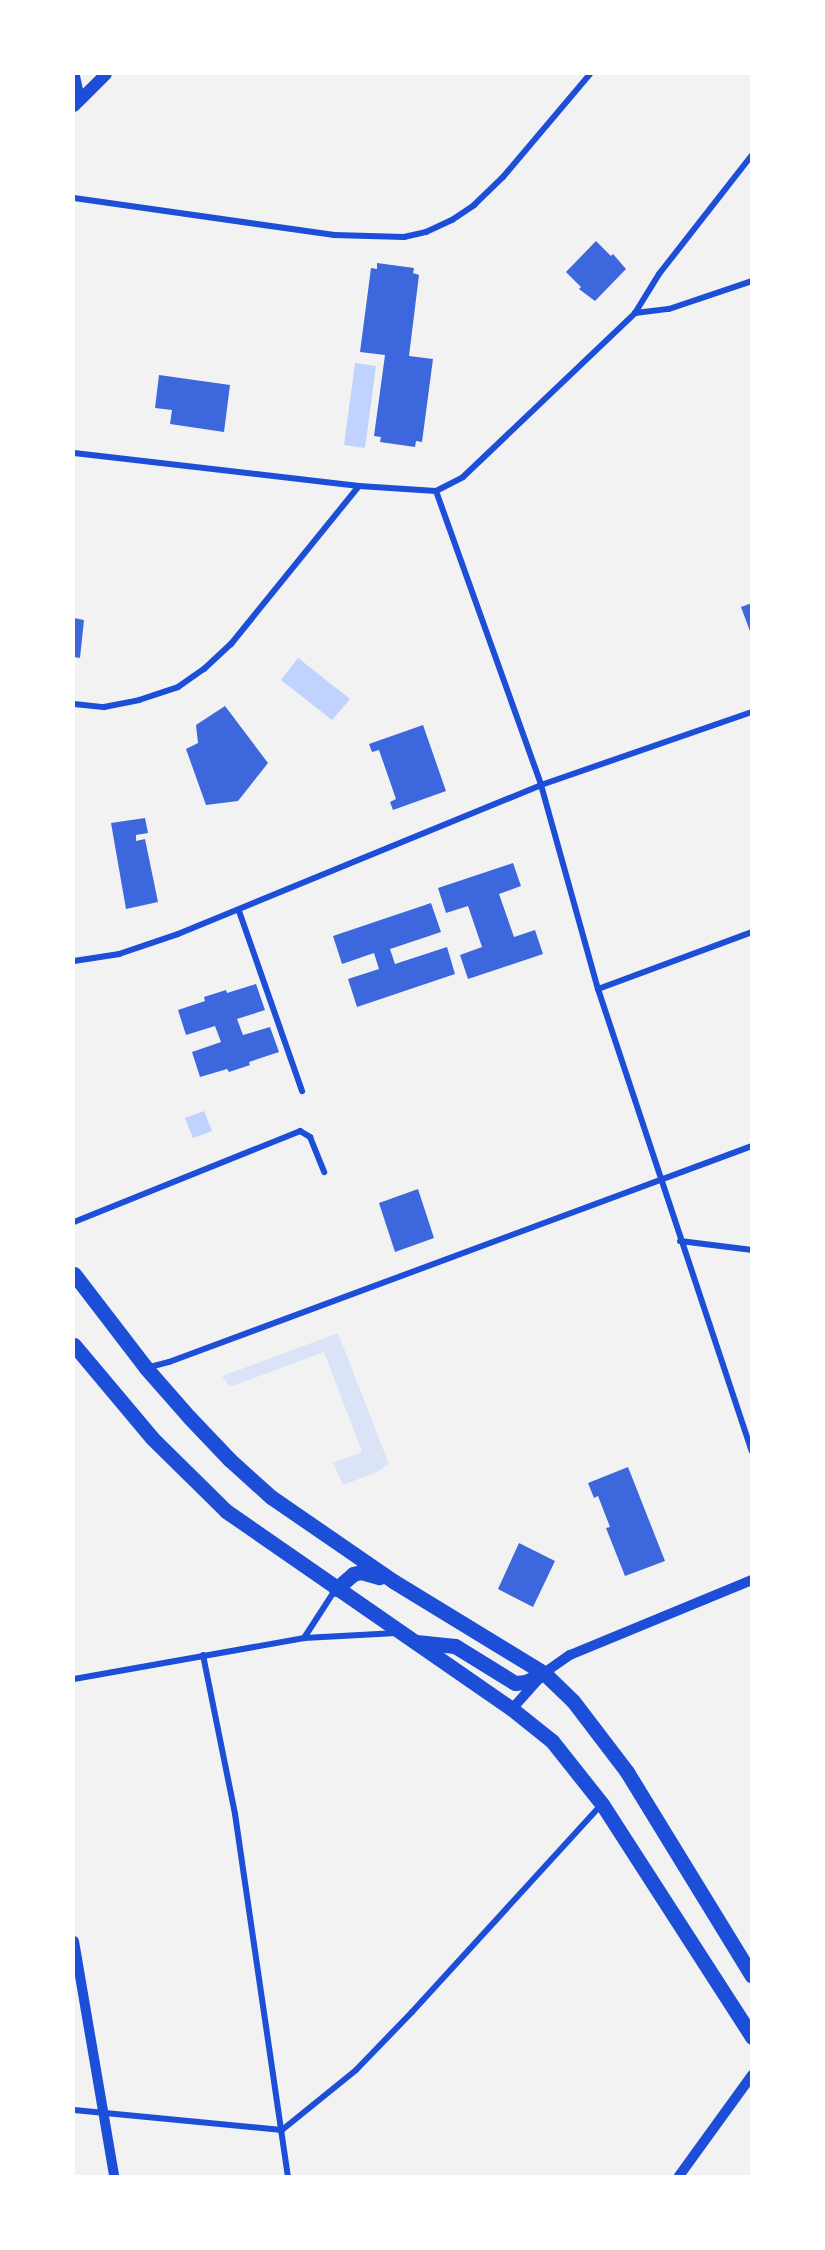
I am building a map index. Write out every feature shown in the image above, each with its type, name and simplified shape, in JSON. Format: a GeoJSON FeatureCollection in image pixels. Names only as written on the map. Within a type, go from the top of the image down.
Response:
{"type":"FeatureCollection","features":[{"type":"Feature","properties":{"kind":"main road"},"geometry":{"type":"LineString","coordinates":[[76,102],[106,74]]}},
{"type":"Feature","properties":{"kind":"main road"},"geometry":{"type":"LineString","coordinates":[[74,76],[76,102]]}},
{"type":"Feature","properties":{"kind":"main road"},"geometry":{"type":"LineString","coordinates":[[74,1274],[146,1368],[230,1460],[271,1497],[393,1581],[544,1673],[573,1701],[627,1772],[752,1976]]}},
{"type":"Feature","properties":{"kind":"main road"},"geometry":{"type":"LineString","coordinates":[[74,1345],[152,1438],[226,1511],[512,1709],[552,1741],[602,1804],[752,2037]]}},
{"type":"Feature","properties":{"kind":"main road"},"geometry":{"type":"LineString","coordinates":[[336,1589],[348,1578],[361,1572],[393,1581]]}},
{"type":"Feature","properties":{"kind":"main road"},"geometry":{"type":"LineString","coordinates":[[414,1642],[455,1646],[515,1683],[526,1682],[544,1673]]}},
{"type":"Feature","properties":{"kind":"street"},"geometry":{"type":"LineString","coordinates":[[74,198],[334,235],[404,237],[426,232],[452,220],[474,206],[503,177],[590,74]]}},
{"type":"Feature","properties":{"kind":"street"},"geometry":{"type":"LineString","coordinates":[[74,453],[359,486],[436,491],[463,477],[635,313],[659,274],[752,155]]}},
{"type":"Feature","properties":{"kind":"street"},"geometry":{"type":"LineString","coordinates":[[635,313],[669,309],[752,281]]}},
{"type":"Feature","properties":{"kind":"street"},"geometry":{"type":"LineString","coordinates":[[74,704],[104,706],[139,700],[178,687],[204,669],[231,644],[359,486]]}},
{"type":"Feature","properties":{"kind":"street"},"geometry":{"type":"LineString","coordinates":[[436,491],[541,785],[598,989],[680,1241],[752,1451]]}},
{"type":"Feature","properties":{"kind":"street"},"geometry":{"type":"LineString","coordinates":[[74,961],[119,954],[239,911],[541,785],[752,712]]}},
{"type":"Feature","properties":{"kind":"street"},"geometry":{"type":"LineString","coordinates":[[239,911],[302,1091]]}},
{"type":"Feature","properties":{"kind":"street"},"geometry":{"type":"LineString","coordinates":[[598,989],[752,932]]}},
{"type":"Feature","properties":{"kind":"street"},"geometry":{"type":"LineString","coordinates":[[74,1222],[300,1131],[310,1137],[324,1172]]}},
{"type":"Feature","properties":{"kind":"street"},"geometry":{"type":"LineString","coordinates":[[146,1368],[181,1358],[752,1146]]}},
{"type":"Feature","properties":{"kind":"street"},"geometry":{"type":"LineString","coordinates":[[680,1241],[752,1250]]}},
{"type":"Feature","properties":{"kind":"street"},"geometry":{"type":"LineString","coordinates":[[512,1709],[544,1673],[585,1648],[752,1580]]}},
{"type":"Feature","properties":{"kind":"street"},"geometry":{"type":"LineString","coordinates":[[304,1638],[336,1589]]}},
{"type":"Feature","properties":{"kind":"street"},"geometry":{"type":"LineString","coordinates":[[74,1679],[304,1638],[400,1632]]}},
{"type":"Feature","properties":{"kind":"street"},"geometry":{"type":"LineString","coordinates":[[203,1655],[235,1814],[288,2176]]}},
{"type":"Feature","properties":{"kind":"street"},"geometry":{"type":"LineString","coordinates":[[74,2110],[282,2130],[356,2070],[602,1804]]}},
{"type":"Feature","properties":{"kind":"street"},"geometry":{"type":"LineString","coordinates":[[74,1941],[114,2176]]}},
{"type":"Feature","properties":{"kind":"street"},"geometry":{"type":"LineString","coordinates":[[679,2176],[752,2075]]}},
{"type":"Feature","properties":{"kind":"shaded area"},"geometry":{"type":"Polygon","coordinates":[[[338,1333],[389,1464],[377,1472],[343,1485],[333,1463],[362,1452],[324,1352],[230,1387],[222,1376],[338,1333]]]}},
{"type":"Feature","properties":{"kind":"water"},"geometry":{"type":"Polygon","coordinates":[[[355,363],[376,366],[365,448],[344,445],[355,363]]]}},
{"type":"Feature","properties":{"kind":"water"},"geometry":{"type":"Polygon","coordinates":[[[298,658],[350,699],[332,720],[281,680],[298,658]]]}},
{"type":"Feature","properties":{"kind":"water"},"geometry":{"type":"Polygon","coordinates":[[[204,1111],[212,1131],[193,1138],[185,1118],[204,1111]]]}},
{"type":"Feature","properties":{"kind":"building"},"geometry":{"type":"Polygon","coordinates":[[[596,241],[611,256],[613,254],[626,269],[595,301],[579,289],[581,287],[566,272],[596,241]]]}},
{"type":"Feature","properties":{"kind":"building"},"geometry":{"type":"Polygon","coordinates":[[[377,263],[414,268],[413,273],[419,275],[409,356],[433,359],[422,442],[416,441],[415,447],[380,442],[381,437],[374,436],[385,355],[360,352],[371,268],[377,269],[377,263]]]}},
{"type":"Feature","properties":{"kind":"building"},"geometry":{"type":"Polygon","coordinates":[[[159,375],[230,385],[224,432],[170,424],[172,410],[155,408],[159,375]]]}},
{"type":"Feature","properties":{"kind":"building"},"geometry":{"type":"Polygon","coordinates":[[[752,603],[752,634],[751,634],[741,607],[752,603]]]}},
{"type":"Feature","properties":{"kind":"building"},"geometry":{"type":"Polygon","coordinates":[[[74,618],[84,620],[80,658],[74,657],[74,618]]]}},
{"type":"Feature","properties":{"kind":"building"},"geometry":{"type":"Polygon","coordinates":[[[225,706],[268,763],[238,801],[206,805],[186,749],[198,743],[196,725],[225,706]]]}},
{"type":"Feature","properties":{"kind":"building"},"geometry":{"type":"Polygon","coordinates":[[[423,725],[446,791],[393,810],[390,802],[396,799],[379,750],[372,752],[369,744],[423,725]]]}},
{"type":"Feature","properties":{"kind":"building"},"geometry":{"type":"Polygon","coordinates":[[[145,818],[148,833],[136,835],[136,841],[145,839],[158,902],[126,909],[111,823],[145,818]]]}},
{"type":"Feature","properties":{"kind":"building"},"geometry":{"type":"Polygon","coordinates":[[[513,863],[521,886],[499,894],[514,937],[535,930],[543,954],[468,979],[460,955],[482,947],[468,906],[446,913],[438,888],[513,863]]]}},
{"type":"Feature","properties":{"kind":"building"},"geometry":{"type":"Polygon","coordinates":[[[431,903],[441,932],[390,949],[395,964],[447,947],[455,974],[357,1007],[348,979],[379,969],[374,953],[342,964],[333,936],[431,903]]]}},
{"type":"Feature","properties":{"kind":"building"},"geometry":{"type":"Polygon","coordinates":[[[256,984],[265,1010],[237,1019],[243,1035],[270,1027],[279,1052],[249,1062],[250,1065],[229,1072],[227,1069],[200,1077],[192,1052],[221,1042],[215,1026],[186,1035],[178,1010],[205,1001],[204,997],[256,984]]]}},
{"type":"Feature","properties":{"kind":"building"},"geometry":{"type":"Polygon","coordinates":[[[418,1189],[434,1238],[395,1252],[379,1203],[418,1189]]]}},
{"type":"Feature","properties":{"kind":"building"},"geometry":{"type":"Polygon","coordinates":[[[628,1467],[665,1561],[625,1576],[606,1528],[610,1527],[598,1496],[594,1498],[588,1483],[628,1467]]]}},
{"type":"Feature","properties":{"kind":"building"},"geometry":{"type":"Polygon","coordinates":[[[519,1543],[555,1561],[533,1607],[498,1589],[519,1543]]]}}]}
